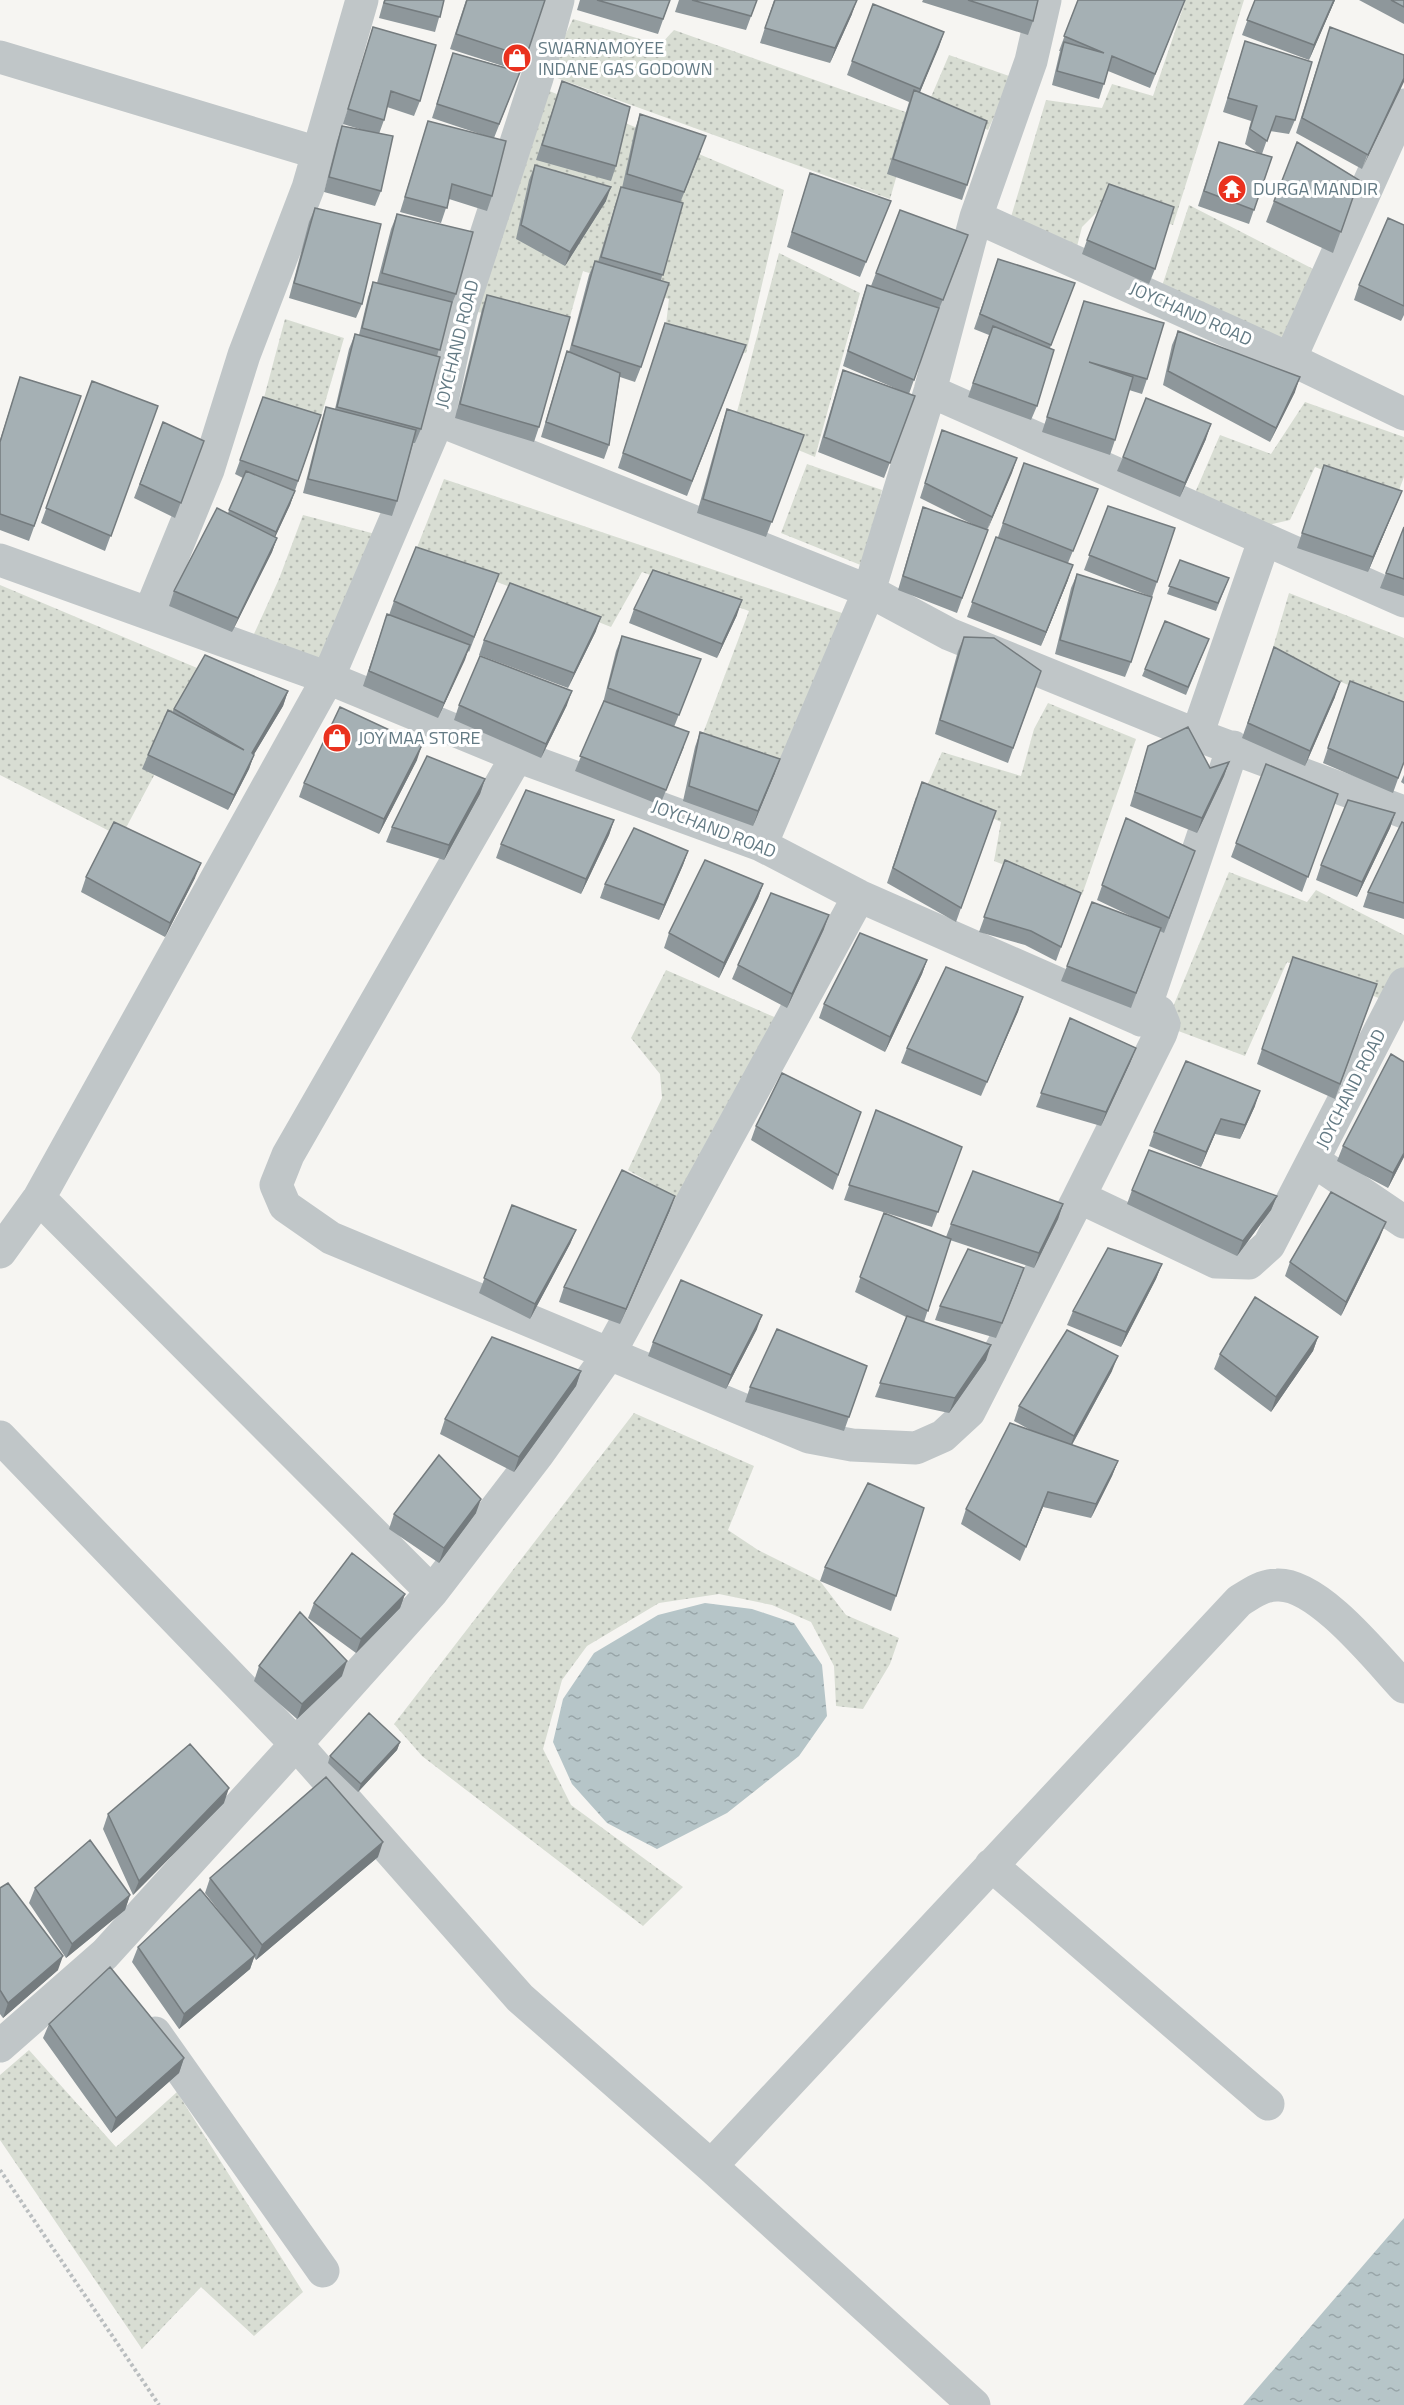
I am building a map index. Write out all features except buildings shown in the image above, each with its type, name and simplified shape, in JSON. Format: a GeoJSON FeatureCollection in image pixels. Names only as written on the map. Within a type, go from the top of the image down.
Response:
{"type":"FeatureCollection","features":[{"type":"Feature","properties":{"kind":"street"},"geometry":{"type":"LineString","coordinates":[[150,612],[208,470],[244,355],[308,188],[362,0]]}},
{"type":"Feature","properties":{"kind":"street","name":"JOYCHAND ROAD"},"geometry":{"type":"LineString","coordinates":[[328,678],[438,420],[461,312],[537,78],[558,0]]}},
{"type":"Feature","properties":{"kind":"street"},"geometry":{"type":"LineString","coordinates":[[761,844],[869,591],[930,391],[976,217],[1031,61],[1045,0]]}},
{"type":"Feature","properties":{"kind":"street"},"geometry":{"type":"LineString","coordinates":[[0,57],[318,153]]}},
{"type":"Feature","properties":{"kind":"street"},"geometry":{"type":"LineString","coordinates":[[1290,359],[1404,105]]}},
{"type":"Feature","properties":{"kind":"street","name":"JOYCHAND ROAD"},"geometry":{"type":"LineString","coordinates":[[976,217],[1290,359],[1404,414]]}},
{"type":"Feature","properties":{"kind":"street"},"geometry":{"type":"LineString","coordinates":[[930,391],[1264,541],[1404,601]]}},
{"type":"Feature","properties":{"kind":"street"},"geometry":{"type":"LineString","coordinates":[[438,420],[869,591],[949,634],[1197,735],[1404,812]]}},
{"type":"Feature","properties":{"kind":"street"},"geometry":{"type":"LineString","coordinates":[[1197,735],[1264,541]]}},
{"type":"Feature","properties":{"kind":"street","name":"JOYCHAND ROAD"},"geometry":{"type":"LineString","coordinates":[[0,560],[150,612],[328,678],[517,756],[761,844],[859,896],[1150,1016]]}},
{"type":"Feature","properties":{"kind":"street"},"geometry":{"type":"LineString","coordinates":[[0,1252],[39,1198],[328,678]]}},
{"type":"Feature","properties":{"kind":"street"},"geometry":{"type":"LineString","coordinates":[[517,756],[288,1155],[276,1185],[285,1206],[331,1238],[809,1437],[852,1445],[916,1448],[943,1436],[969,1412],[1161,1033],[1164,1024],[1150,1016],[1233,747]]}},
{"type":"Feature","properties":{"kind":"street"},"geometry":{"type":"LineString","coordinates":[[0,2046],[105,1954],[297,1744],[432,1592],[538,1454],[609,1354],[859,896]]}},
{"type":"Feature","properties":{"kind":"street","name":"JOYCHAND ROAD"},"geometry":{"type":"LineString","coordinates":[[1079,1197],[1215,1262],[1249,1263],[1269,1245],[1404,984]]}},
{"type":"Feature","properties":{"kind":"street"},"geometry":{"type":"LineString","coordinates":[[1314,1161],[1404,1222]]}},
{"type":"Feature","properties":{"kind":"street"},"geometry":{"type":"LineString","coordinates":[[39,1198],[432,1592]]}},
{"type":"Feature","properties":{"kind":"street"},"geometry":{"type":"LineString","coordinates":[[0,1437],[297,1744],[520,1998],[711,2166],[974,2405]]}},
{"type":"Feature","properties":{"kind":"street"},"geometry":{"type":"LineString","coordinates":[[711,2166],[1239,1601],[1257,1589],[1278,1584],[1305,1592],[1337,1616],[1404,1687]]}},
{"type":"Feature","properties":{"kind":"street"},"geometry":{"type":"LineString","coordinates":[[990,1865],[1268,2104]]}},
{"type":"Feature","properties":{"kind":"street"},"geometry":{"type":"LineString","coordinates":[[105,1954],[108,1967],[323,2271]]}},
{"type":"Feature","properties":{"kind":"path"},"geometry":{"type":"LineString","coordinates":[[0,2170],[159,2405]]}},
{"type":"Feature","properties":{"kind":"shaded area"},"geometry":{"type":"Polygon","coordinates":[[[1182,0],[1244,0],[1173,225],[1106,203],[1082,227],[1072,266],[1005,237],[1046,100],[1102,108],[1112,84],[1153,96],[1185,2],[1182,0]]]}},
{"type":"Feature","properties":{"kind":"shaded area"},"geometry":{"type":"Polygon","coordinates":[[[573,19],[660,45],[674,30],[914,115],[890,199],[546,74],[573,19]]]}},
{"type":"Feature","properties":{"kind":"shaded area"},"geometry":{"type":"Polygon","coordinates":[[[949,55],[1012,77],[988,130],[928,104],[949,55]]]}},
{"type":"Feature","properties":{"kind":"shaded area"},"geometry":{"type":"Polygon","coordinates":[[[540,87],[784,190],[746,353],[664,341],[669,299],[583,271],[565,334],[478,312],[540,87]]]}},
{"type":"Feature","properties":{"kind":"shaded area"},"geometry":{"type":"Polygon","coordinates":[[[1189,205],[1317,271],[1284,345],[1160,292],[1189,205]]]}},
{"type":"Feature","properties":{"kind":"shaded area"},"geometry":{"type":"Polygon","coordinates":[[[779,253],[860,293],[815,457],[734,423],[779,253]]]}},
{"type":"Feature","properties":{"kind":"shaded area"},"geometry":{"type":"Polygon","coordinates":[[[285,319],[344,338],[319,423],[262,405],[285,319]]]}},
{"type":"Feature","properties":{"kind":"shaded area"},"geometry":{"type":"Polygon","coordinates":[[[1305,402],[1404,437],[1404,477],[1396,498],[1315,467],[1290,520],[1263,526],[1188,509],[1220,435],[1271,454],[1305,402]]]}},
{"type":"Feature","properties":{"kind":"shaded area"},"geometry":{"type":"Polygon","coordinates":[[[807,464],[882,490],[863,566],[781,533],[807,464]]]}},
{"type":"Feature","properties":{"kind":"shaded area"},"geometry":{"type":"Polygon","coordinates":[[[444,479],[848,615],[796,772],[702,736],[749,611],[642,572],[611,627],[416,550],[444,479]]]}},
{"type":"Feature","properties":{"kind":"shaded area"},"geometry":{"type":"Polygon","coordinates":[[[303,515],[383,536],[321,690],[244,656],[279,579],[303,515]]]}},
{"type":"Feature","properties":{"kind":"shaded area"},"geometry":{"type":"Polygon","coordinates":[[[0,585],[209,673],[121,837],[0,775],[0,585]]]}},
{"type":"Feature","properties":{"kind":"shaded area"},"geometry":{"type":"Polygon","coordinates":[[[1289,593],[1404,638],[1404,710],[1272,651],[1289,593]]]}},
{"type":"Feature","properties":{"kind":"shaded area"},"geometry":{"type":"Polygon","coordinates":[[[1048,703],[1136,739],[1082,895],[994,861],[1001,822],[926,788],[942,752],[1021,776],[1034,729],[1048,703]]]}},
{"type":"Feature","properties":{"kind":"shaded area"},"geometry":{"type":"Polygon","coordinates":[[[1229,872],[1307,902],[1316,890],[1404,935],[1404,1008],[1287,962],[1245,1056],[1165,1026],[1229,872]]]}},
{"type":"Feature","properties":{"kind":"shaded area"},"geometry":{"type":"Polygon","coordinates":[[[666,970],[779,1019],[685,1203],[628,1170],[662,1098],[660,1074],[631,1038],[666,970]]]}},
{"type":"Feature","properties":{"kind":"shaded area"},"geometry":{"type":"Polygon","coordinates":[[[634,1413],[754,1466],[728,1530],[758,1550],[820,1581],[846,1615],[899,1638],[890,1664],[863,1709],[836,1706],[834,1666],[811,1622],[772,1605],[719,1594],[659,1603],[587,1646],[562,1680],[543,1749],[571,1805],[683,1887],[643,1926],[422,1756],[394,1724],[634,1413]]]}},
{"type":"Feature","properties":{"kind":"shaded area"},"geometry":{"type":"Polygon","coordinates":[[[29,2050],[116,2147],[177,2092],[303,2292],[254,2336],[201,2287],[142,2349],[0,2140],[0,2075],[29,2050]]]}},
{"type":"Feature","properties":{"kind":"water"},"geometry":{"type":"Polygon","coordinates":[[[705,1603],[752,1609],[794,1623],[822,1665],[827,1716],[799,1756],[727,1813],[657,1849],[607,1823],[572,1784],[553,1742],[563,1699],[594,1653],[658,1615],[705,1603]]]}},
{"type":"Feature","properties":{"kind":"water"},"geometry":{"type":"Polygon","coordinates":[[[1404,2218],[1404,2405],[1243,2405],[1404,2218]]]}},
{"type":"Feature","properties":{"kind":"place","name":"SWARNAMOYEE INDANE GAS GODOWN"},"geometry":{"type":"Point","coordinates":[517,58]}},
{"type":"Feature","properties":{"kind":"place","name":"DURGA MANDIR"},"geometry":{"type":"Point","coordinates":[1232,189]}},
{"type":"Feature","properties":{"kind":"place","name":"JOY MAA STORE"},"geometry":{"type":"Point","coordinates":[337,738]}}]}
